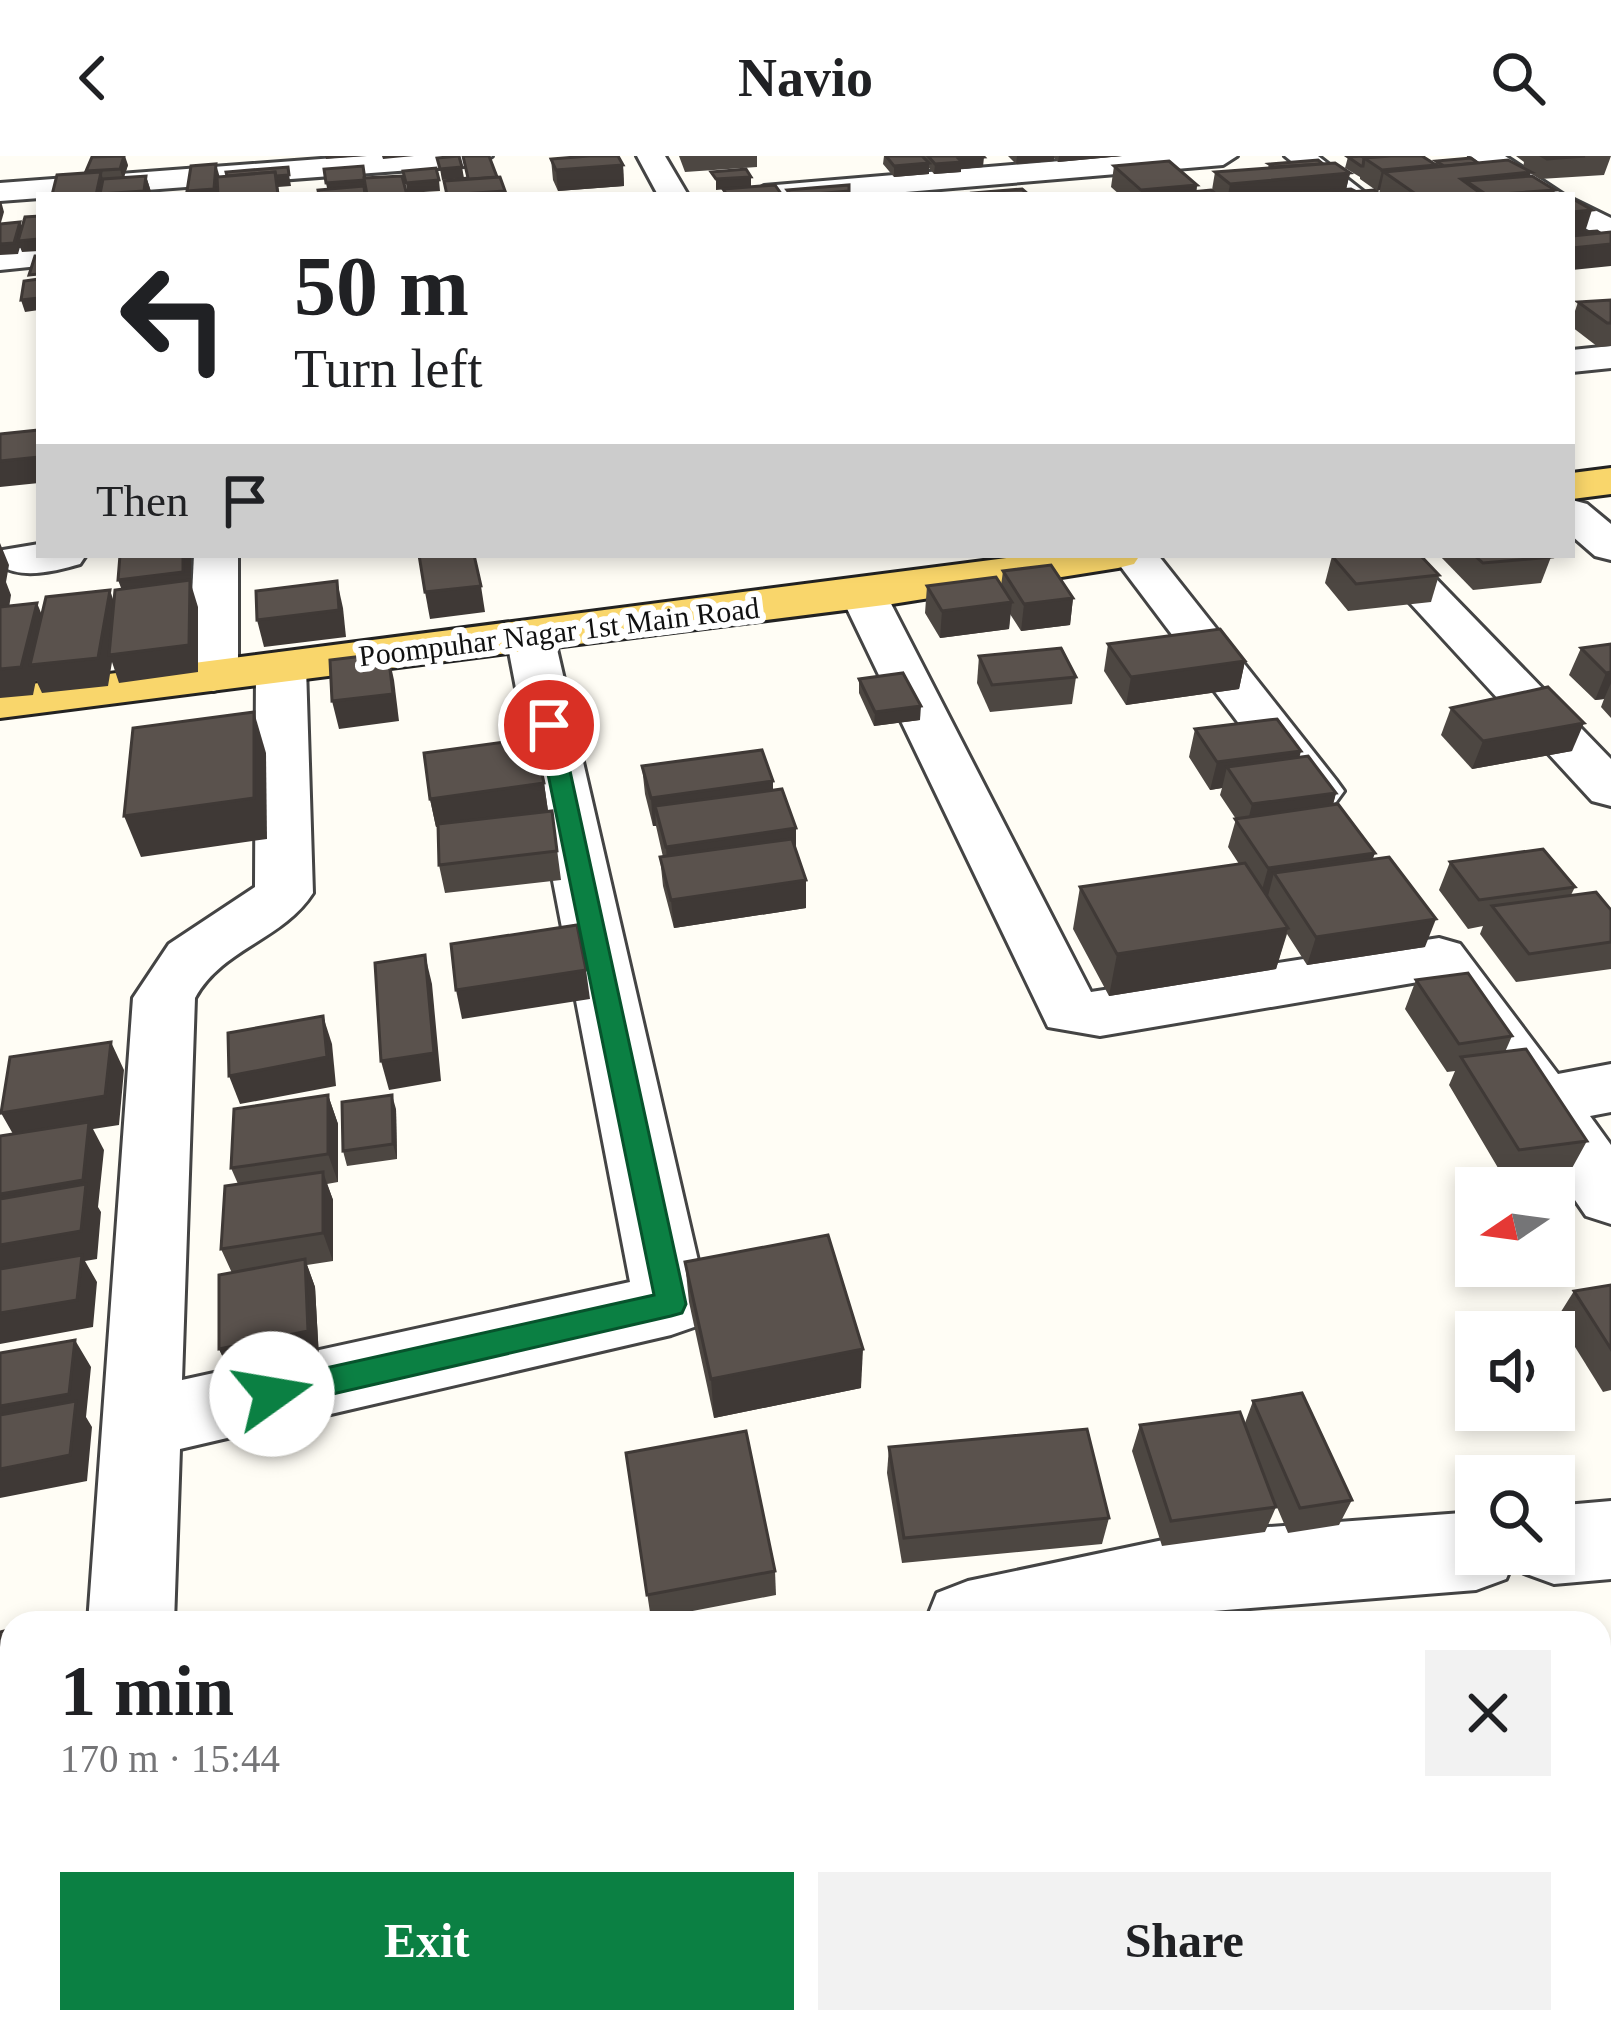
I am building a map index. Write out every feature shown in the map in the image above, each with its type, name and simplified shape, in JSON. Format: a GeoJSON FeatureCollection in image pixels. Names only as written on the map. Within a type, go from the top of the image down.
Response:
{"type":"FeatureCollection","features":[{"type":"Feature","properties":{"kind":"main road"},"geometry":{"type":"LineString","coordinates":[[1575,486],[1611,481]]}},
{"type":"Feature","properties":{"kind":"main road","name":"Poompuhar Nagar 1st Main Road"},"geometry":{"type":"LineString","coordinates":[[0,703],[530,636],[876,580],[1089,558]]}},
{"type":"Feature","properties":{"kind":"street"},"geometry":{"type":"LineString","coordinates":[[651,156],[671,192]]}},
{"type":"Feature","properties":{"kind":"street"},"geometry":{"type":"LineString","coordinates":[[820,156],[848,192],[1223,156]]}},
{"type":"Feature","properties":{"kind":"street"},"geometry":{"type":"LineString","coordinates":[[1299,156],[1348,192]]}},
{"type":"Feature","properties":{"kind":"street"},"geometry":{"type":"LineString","coordinates":[[1484,156],[1545,192]]}},
{"type":"Feature","properties":{"kind":"street"},"geometry":{"type":"LineString","coordinates":[[0,192],[135,169],[284,174],[462,157]]}},
{"type":"Feature","properties":{"kind":"street"},"geometry":{"type":"LineString","coordinates":[[1147,162],[1181,192]]}},
{"type":"Feature","properties":{"kind":"street"},"geometry":{"type":"LineString","coordinates":[[1575,210],[1611,232]]}},
{"type":"Feature","properties":{"kind":"street"},"geometry":{"type":"LineString","coordinates":[[0,260],[36,256]]}},
{"type":"Feature","properties":{"kind":"street"},"geometry":{"type":"LineString","coordinates":[[1575,516],[1611,547]]}},
{"type":"Feature","properties":{"kind":"street"},"geometry":{"type":"LineString","coordinates":[[19,560],[37,558]]}},
{"type":"Feature","properties":{"kind":"street"},"geometry":{"type":"LineString","coordinates":[[213,676],[216,558]]}},
{"type":"Feature","properties":{"kind":"street"},"geometry":{"type":"LineString","coordinates":[[1136,558],[1207,643],[1344,826]]}},
{"type":"Feature","properties":{"kind":"street"},"geometry":{"type":"LineString","coordinates":[[1391,558],[1611,790]]}},
{"type":"Feature","properties":{"kind":"street"},"geometry":{"type":"LineString","coordinates":[[876,580],[1070,1012],[1100,1014],[1439,958]]}},
{"type":"Feature","properties":{"kind":"street"},"geometry":{"type":"LineString","coordinates":[[140,1424],[671,1304],[530,636]]}},
{"type":"Feature","properties":{"kind":"street"},"geometry":{"type":"LineString","coordinates":[[132,1611],[164,998],[179,966],[268,910],[284,892],[281,668]]}},
{"type":"Feature","properties":{"kind":"street"},"geometry":{"type":"LineString","coordinates":[[1398,902],[1611,1197]]}},
{"type":"Feature","properties":{"kind":"street"},"geometry":{"type":"LineString","coordinates":[[1544,1101],[1611,1088]]}},
{"type":"Feature","properties":{"kind":"street"},"geometry":{"type":"LineString","coordinates":[[1575,1543],[1611,1540]]}},
{"type":"Feature","properties":{"kind":"street"},"geometry":{"type":"LineString","coordinates":[[1084,1611],[1123,1607],[1201,1572],[1455,1553]]}},
{"type":"Feature","properties":{"kind":"building"},"geometry":{"type":"Polygon","coordinates":[[[124,156],[120,169],[86,171],[92,157],[124,156]]]}},
{"type":"Feature","properties":{"kind":"building"},"geometry":{"type":"Polygon","coordinates":[[[459,156],[462,167],[440,169],[437,158],[459,156]]]}},
{"type":"Feature","properties":{"kind":"building"},"geometry":{"type":"Polygon","coordinates":[[[463,156],[489,156],[497,177],[444,181],[468,178],[463,156]]]}},
{"type":"Feature","properties":{"kind":"building"},"geometry":{"type":"Polygon","coordinates":[[[618,156],[623,165],[556,170],[551,159],[618,156]]]}},
{"type":"Feature","properties":{"kind":"building"},"geometry":{"type":"Polygon","coordinates":[[[886,156],[922,156],[929,163],[894,166],[886,156]]]}},
{"type":"Feature","properties":{"kind":"building"},"geometry":{"type":"Polygon","coordinates":[[[928,156],[983,156],[984,157],[935,164],[928,156]]]}},
{"type":"Feature","properties":{"kind":"building"},"geometry":{"type":"Polygon","coordinates":[[[1391,156],[1364,158],[1363,166],[1348,157],[1391,156]]]}},
{"type":"Feature","properties":{"kind":"building"},"geometry":{"type":"Polygon","coordinates":[[[1422,156],[1436,165],[1382,170],[1364,158],[1422,156]]]}},
{"type":"Feature","properties":{"kind":"building"},"geometry":{"type":"Polygon","coordinates":[[[1471,158],[1478,163],[1444,166],[1436,161],[1471,158]]]}},
{"type":"Feature","properties":{"kind":"building"},"geometry":{"type":"Polygon","coordinates":[[[1318,160],[1323,164],[1269,164],[1318,160]]]}},
{"type":"Feature","properties":{"kind":"building"},"geometry":{"type":"Polygon","coordinates":[[[1508,160],[1531,172],[1461,179],[1479,192],[1413,192],[1384,172],[1508,160]]]}},
{"type":"Feature","properties":{"kind":"building"},"geometry":{"type":"Polygon","coordinates":[[[1169,161],[1197,185],[1141,190],[1114,166],[1169,161]]]}},
{"type":"Feature","properties":{"kind":"building"},"geometry":{"type":"Polygon","coordinates":[[[1335,163],[1350,173],[1230,184],[1215,172],[1335,163]]]}},
{"type":"Feature","properties":{"kind":"building"},"geometry":{"type":"Polygon","coordinates":[[[216,164],[214,189],[187,191],[191,166],[216,164]]]}},
{"type":"Feature","properties":{"kind":"building"},"geometry":{"type":"Polygon","coordinates":[[[363,166],[365,180],[326,183],[324,169],[363,166]]]}},
{"type":"Feature","properties":{"kind":"building"},"geometry":{"type":"Polygon","coordinates":[[[288,167],[289,175],[227,176],[226,172],[288,167]]]}},
{"type":"Feature","properties":{"kind":"building"},"geometry":{"type":"Polygon","coordinates":[[[436,168],[439,180],[406,183],[403,171],[436,168]]]}},
{"type":"Feature","properties":{"kind":"building"},"geometry":{"type":"Polygon","coordinates":[[[746,169],[751,177],[716,179],[711,172],[746,169]]]}},
{"type":"Feature","properties":{"kind":"building"},"geometry":{"type":"Polygon","coordinates":[[[101,172],[97,192],[53,192],[57,175],[101,172]]]}},
{"type":"Feature","properties":{"kind":"building"},"geometry":{"type":"Polygon","coordinates":[[[275,172],[278,192],[218,192],[217,177],[275,172]]]}},
{"type":"Feature","properties":{"kind":"building"},"geometry":{"type":"Polygon","coordinates":[[[146,176],[144,191],[100,192],[103,179],[146,176]]]}},
{"type":"Feature","properties":{"kind":"building"},"geometry":{"type":"Polygon","coordinates":[[[402,176],[406,192],[366,192],[364,178],[402,176]]]}},
{"type":"Feature","properties":{"kind":"building"},"geometry":{"type":"Polygon","coordinates":[[[1532,176],[1555,190],[1482,192],[1466,181],[1532,176]]]}},
{"type":"Feature","properties":{"kind":"building"},"geometry":{"type":"Polygon","coordinates":[[[500,177],[505,191],[446,192],[444,181],[500,177]]]}},
{"type":"Feature","properties":{"kind":"building"},"geometry":{"type":"Polygon","coordinates":[[[775,185],[780,192],[725,192],[723,189],[775,185]]]}},
{"type":"Feature","properties":{"kind":"building"},"geometry":{"type":"Polygon","coordinates":[[[849,185],[849,191],[838,192],[787,190],[849,185]]]}},
{"type":"Feature","properties":{"kind":"building"},"geometry":{"type":"Polygon","coordinates":[[[364,186],[365,192],[318,192],[364,186]]]}},
{"type":"Feature","properties":{"kind":"building"},"geometry":{"type":"Polygon","coordinates":[[[1575,200],[1592,210],[1575,212],[1575,200]]]}},
{"type":"Feature","properties":{"kind":"building"},"geometry":{"type":"Polygon","coordinates":[[[36,216],[36,239],[18,241],[25,217],[36,216]]]}},
{"type":"Feature","properties":{"kind":"building"},"geometry":{"type":"Polygon","coordinates":[[[20,222],[14,243],[0,244],[0,224],[20,222]]]}},
{"type":"Feature","properties":{"kind":"building"},"geometry":{"type":"Polygon","coordinates":[[[1611,232],[1611,244],[1575,248],[1575,236],[1611,232]]]}},
{"type":"Feature","properties":{"kind":"building"},"geometry":{"type":"Polygon","coordinates":[[[36,279],[36,298],[21,300],[24,281],[36,279]]]}},
{"type":"Feature","properties":{"kind":"building"},"geometry":{"type":"Polygon","coordinates":[[[1611,300],[1611,323],[1578,302],[1611,300]]]}},
{"type":"Feature","properties":{"kind":"building"},"geometry":{"type":"Polygon","coordinates":[[[36,430],[36,457],[0,461],[0,434],[36,430]]]}},
{"type":"Feature","properties":{"kind":"building"},"geometry":{"type":"Polygon","coordinates":[[[120,558],[183,558],[183,572],[118,580],[120,558]]]}},
{"type":"Feature","properties":{"kind":"building"},"geometry":{"type":"Polygon","coordinates":[[[419,558],[475,558],[481,586],[425,592],[419,558]]]}},
{"type":"Feature","properties":{"kind":"building"},"geometry":{"type":"Polygon","coordinates":[[[1334,558],[1423,558],[1439,575],[1356,584],[1334,558]]]}},
{"type":"Feature","properties":{"kind":"building"},"geometry":{"type":"Polygon","coordinates":[[[1477,558],[1540,558],[1483,563],[1477,558]]]}},
{"type":"Feature","properties":{"kind":"building"},"geometry":{"type":"Polygon","coordinates":[[[1051,565],[1073,598],[1024,604],[1003,571],[1051,565]]]}},
{"type":"Feature","properties":{"kind":"building"},"geometry":{"type":"Polygon","coordinates":[[[996,577],[1012,602],[942,611],[927,586],[996,577]]]}},
{"type":"Feature","properties":{"kind":"building"},"geometry":{"type":"Polygon","coordinates":[[[190,580],[189,645],[109,655],[115,590],[190,580]]]}},
{"type":"Feature","properties":{"kind":"building"},"geometry":{"type":"Polygon","coordinates":[[[337,581],[339,610],[257,620],[256,591],[337,581]]]}},
{"type":"Feature","properties":{"kind":"building"},"geometry":{"type":"Polygon","coordinates":[[[110,590],[98,658],[30,665],[46,597],[110,590]]]}},
{"type":"Feature","properties":{"kind":"building"},"geometry":{"type":"Polygon","coordinates":[[[37,603],[21,667],[0,669],[0,607],[37,603]]]}},
{"type":"Feature","properties":{"kind":"building"},"geometry":{"type":"Polygon","coordinates":[[[1220,629],[1245,661],[1131,677],[1108,644],[1220,629]]]}},
{"type":"Feature","properties":{"kind":"building"},"geometry":{"type":"Polygon","coordinates":[[[1611,644],[1611,672],[1606,673],[1581,648],[1611,644]]]}},
{"type":"Feature","properties":{"kind":"building"},"geometry":{"type":"Polygon","coordinates":[[[1061,648],[1076,677],[992,685],[979,656],[1061,648]]]}},
{"type":"Feature","properties":{"kind":"building"},"geometry":{"type":"Polygon","coordinates":[[[388,653],[393,694],[332,701],[330,660],[388,653]]]}},
{"type":"Feature","properties":{"kind":"building"},"geometry":{"type":"Polygon","coordinates":[[[903,673],[921,706],[875,712],[859,679],[903,673]]]}},
{"type":"Feature","properties":{"kind":"building"},"geometry":{"type":"Polygon","coordinates":[[[1548,687],[1584,723],[1483,741],[1451,708],[1548,687]]]}},
{"type":"Feature","properties":{"kind":"building"},"geometry":{"type":"Polygon","coordinates":[[[254,712],[254,798],[124,816],[133,728],[254,712]]]}},
{"type":"Feature","properties":{"kind":"building"},"geometry":{"type":"Polygon","coordinates":[[[1277,719],[1301,751],[1217,762],[1195,729],[1277,719]]]}},
{"type":"Feature","properties":{"kind":"building"},"geometry":{"type":"Polygon","coordinates":[[[534,738],[544,783],[430,799],[424,753],[534,738]]]}},
{"type":"Feature","properties":{"kind":"building"},"geometry":{"type":"Polygon","coordinates":[[[762,750],[773,781],[651,798],[642,766],[762,750]]]}},
{"type":"Feature","properties":{"kind":"building"},"geometry":{"type":"Polygon","coordinates":[[[1308,756],[1336,793],[1252,804],[1227,767],[1308,756]]]}},
{"type":"Feature","properties":{"kind":"building"},"geometry":{"type":"Polygon","coordinates":[[[782,789],[796,828],[666,847],[655,806],[782,789]]]}},
{"type":"Feature","properties":{"kind":"building"},"geometry":{"type":"Polygon","coordinates":[[[1338,804],[1375,853],[1268,868],[1235,819],[1338,804]]]}},
{"type":"Feature","properties":{"kind":"building"},"geometry":{"type":"Polygon","coordinates":[[[552,811],[557,851],[439,865],[438,824],[552,811]]]}},
{"type":"Feature","properties":{"kind":"building"},"geometry":{"type":"Polygon","coordinates":[[[792,839],[806,880],[671,900],[660,857],[792,839]]]}},
{"type":"Feature","properties":{"kind":"building"},"geometry":{"type":"Polygon","coordinates":[[[1543,849],[1575,887],[1479,900],[1450,862],[1543,849]]]}},
{"type":"Feature","properties":{"kind":"building"},"geometry":{"type":"Polygon","coordinates":[[[1389,857],[1436,919],[1316,937],[1274,873],[1389,857]]]}},
{"type":"Feature","properties":{"kind":"building"},"geometry":{"type":"Polygon","coordinates":[[[1245,863],[1288,928],[1117,954],[1080,887],[1245,863]]]}},
{"type":"Feature","properties":{"kind":"building"},"geometry":{"type":"Polygon","coordinates":[[[1596,892],[1611,910],[1611,942],[1529,954],[1492,906],[1596,892]]]}},
{"type":"Feature","properties":{"kind":"building"},"geometry":{"type":"Polygon","coordinates":[[[577,925],[586,970],[456,990],[451,944],[577,925]]]}},
{"type":"Feature","properties":{"kind":"building"},"geometry":{"type":"Polygon","coordinates":[[[425,955],[434,1053],[381,1061],[375,963],[425,955]]]}},
{"type":"Feature","properties":{"kind":"building"},"geometry":{"type":"Polygon","coordinates":[[[1468,973],[1512,1036],[1459,1044],[1416,980],[1468,973]]]}},
{"type":"Feature","properties":{"kind":"building"},"geometry":{"type":"Polygon","coordinates":[[[323,1016],[327,1057],[229,1076],[228,1033],[323,1016]]]}},
{"type":"Feature","properties":{"kind":"building"},"geometry":{"type":"Polygon","coordinates":[[[111,1042],[105,1096],[1,1113],[10,1057],[111,1042]]]}},
{"type":"Feature","properties":{"kind":"building"},"geometry":{"type":"Polygon","coordinates":[[[1526,1049],[1587,1141],[1519,1150],[1461,1057],[1526,1049]]]}},
{"type":"Feature","properties":{"kind":"building"},"geometry":{"type":"Polygon","coordinates":[[[328,1095],[328,1154],[231,1168],[234,1109],[328,1095]]]}},
{"type":"Feature","properties":{"kind":"building"},"geometry":{"type":"Polygon","coordinates":[[[392,1095],[393,1144],[343,1151],[342,1102],[392,1095]]]}},
{"type":"Feature","properties":{"kind":"building"},"geometry":{"type":"Polygon","coordinates":[[[89,1122],[83,1180],[0,1194],[0,1136],[89,1122]]]}},
{"type":"Feature","properties":{"kind":"building"},"geometry":{"type":"Polygon","coordinates":[[[323,1172],[323,1233],[221,1249],[225,1186],[323,1172]]]}},
{"type":"Feature","properties":{"kind":"building"},"geometry":{"type":"Polygon","coordinates":[[[86,1184],[81,1231],[0,1245],[0,1199],[86,1184]]]}},
{"type":"Feature","properties":{"kind":"building"},"geometry":{"type":"Polygon","coordinates":[[[828,1235],[863,1349],[711,1379],[685,1262],[828,1235]]]}},
{"type":"Feature","properties":{"kind":"building"},"geometry":{"type":"Polygon","coordinates":[[[82,1255],[77,1300],[0,1313],[0,1269],[82,1255]]]}},
{"type":"Feature","properties":{"kind":"building"},"geometry":{"type":"Polygon","coordinates":[[[305,1259],[308,1331],[219,1349],[219,1275],[305,1259]]]}},
{"type":"Feature","properties":{"kind":"building"},"geometry":{"type":"Polygon","coordinates":[[[1611,1285],[1611,1349],[1574,1291],[1611,1285]]]}},
{"type":"Feature","properties":{"kind":"building"},"geometry":{"type":"Polygon","coordinates":[[[75,1340],[69,1394],[0,1406],[0,1353],[75,1340]]]}},
{"type":"Feature","properties":{"kind":"building"},"geometry":{"type":"Polygon","coordinates":[[[1302,1393],[1352,1500],[1300,1508],[1253,1401],[1302,1393]]]}},
{"type":"Feature","properties":{"kind":"building"},"geometry":{"type":"Polygon","coordinates":[[[76,1401],[70,1455],[0,1469],[0,1415],[76,1401]]]}},
{"type":"Feature","properties":{"kind":"building"},"geometry":{"type":"Polygon","coordinates":[[[1240,1412],[1276,1507],[1171,1521],[1140,1425],[1240,1412]]]}},
{"type":"Feature","properties":{"kind":"building"},"geometry":{"type":"Polygon","coordinates":[[[1087,1429],[1109,1518],[904,1538],[889,1447],[1087,1429]]]}},
{"type":"Feature","properties":{"kind":"building"},"geometry":{"type":"Polygon","coordinates":[[[746,1431],[775,1571],[647,1595],[626,1453],[746,1431]]]}},
{"type":"Feature","properties":{"kind":"route"},"geometry":{"type":"LineString","coordinates":[[272,1394],[671,1304],[549,725]]}}]}
